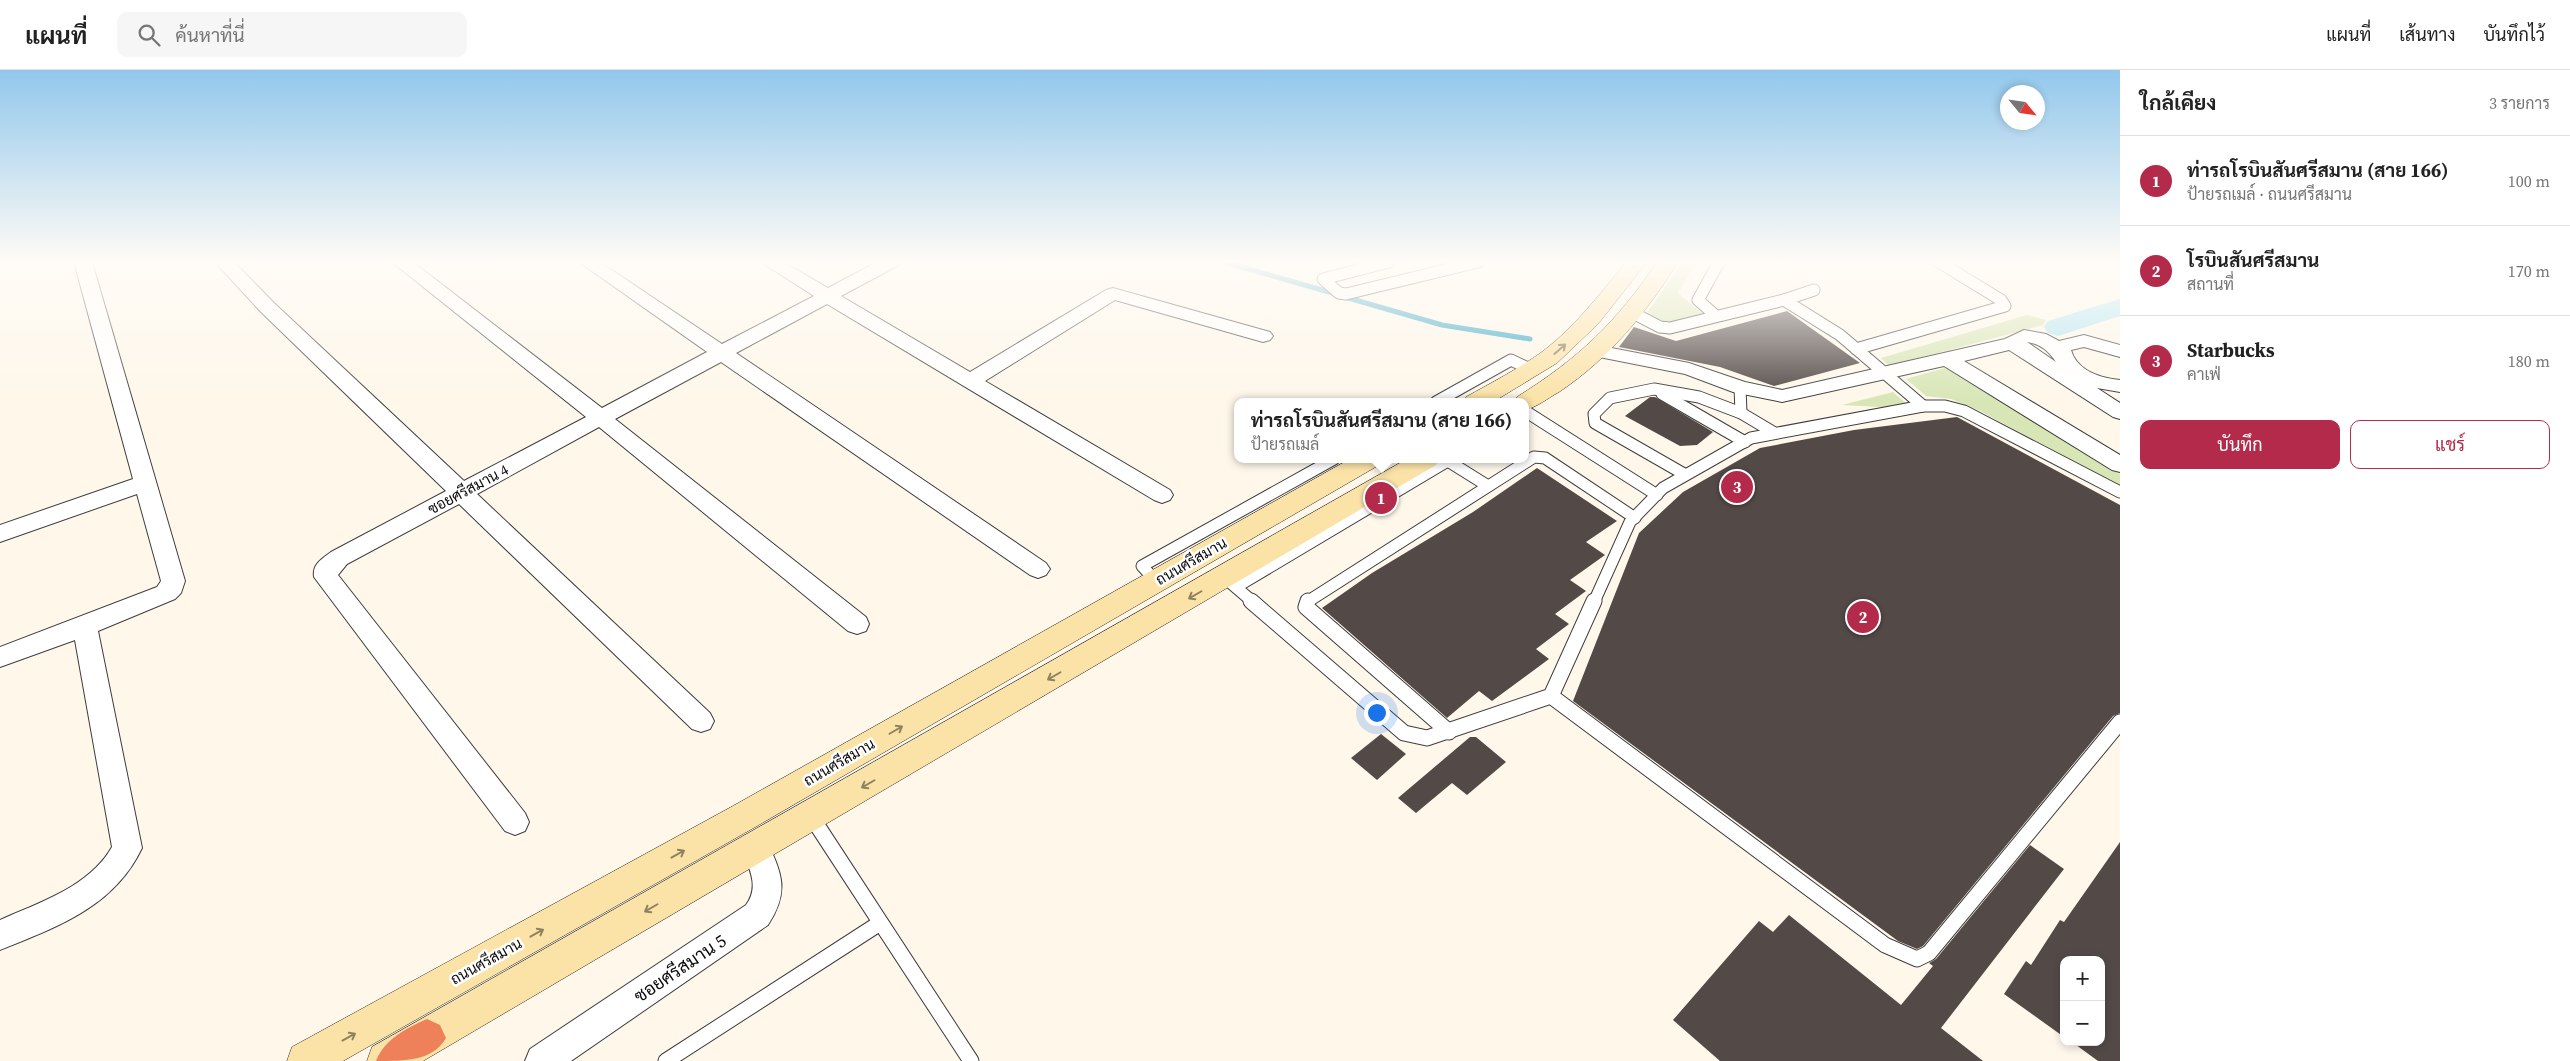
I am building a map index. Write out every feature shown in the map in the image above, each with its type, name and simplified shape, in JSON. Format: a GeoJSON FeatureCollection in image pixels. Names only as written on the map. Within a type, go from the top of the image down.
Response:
{"type":"FeatureCollection","features":[{"type":"Feature","properties":{"kind":"highway"},"geometry":{"type":"LineString","coordinates":[[395,1061],[427,1038]]}},
{"type":"Feature","properties":{"kind":"main road"},"geometry":{"type":"LineString","coordinates":[[1481,398],[1532,370],[1560,350],[1598,308]]}},
{"type":"Feature","properties":{"kind":"main road"},"geometry":{"type":"LineString","coordinates":[[1529,407],[1596,351],[1634,308]]}},
{"type":"Feature","properties":{"kind":"main road","name":"ถนนศรีสมาน"},"geometry":{"type":"LineString","coordinates":[[306,1061],[711,836],[1363,463]]}},
{"type":"Feature","properties":{"kind":"main road","name":"ถนนศรีสมาน"},"geometry":{"type":"LineString","coordinates":[[386,1061],[811,816],[1230,583],[1437,463]]}},
{"type":"Feature","properties":{"kind":"street"},"geometry":{"type":"LineString","coordinates":[[0,657],[85,626],[166,593],[172,587],[173,581],[96,308]]}},
{"type":"Feature","properties":{"kind":"street"},"geometry":{"type":"LineString","coordinates":[[268,308],[701,721]]}},
{"type":"Feature","properties":{"kind":"street"},"geometry":{"type":"LineString","coordinates":[[460,308],[857,624]]}},
{"type":"Feature","properties":{"kind":"street"},"geometry":{"type":"LineString","coordinates":[[655,308],[1038,568]]}},
{"type":"Feature","properties":{"kind":"street","name":"ซอยศรีสมาน 4"},"geometry":{"type":"LineString","coordinates":[[515,822],[326,577],[326,570],[339,558],[805,308]]}},
{"type":"Feature","properties":{"kind":"street"},"geometry":{"type":"LineString","coordinates":[[849,308],[1162,495]]}},
{"type":"Feature","properties":{"kind":"street"},"geometry":{"type":"LineString","coordinates":[[971,380],[1089,308]]}},
{"type":"Feature","properties":{"kind":"street"},"geometry":{"type":"LineString","coordinates":[[1164,308],[1264,336]]}},
{"type":"Feature","properties":{"kind":"street"},"geometry":{"type":"LineString","coordinates":[[1596,351],[1688,369],[1740,387],[1782,396],[1887,374],[2012,343],[2024,336],[2034,336],[2061,350]]}},
{"type":"Feature","properties":{"kind":"street"},"geometry":{"type":"LineString","coordinates":[[2120,351],[2084,341],[2064,345],[2061,350],[2061,356],[2066,364],[2075,371],[2102,383],[2120,386]]}},
{"type":"Feature","properties":{"kind":"street"},"geometry":{"type":"LineString","coordinates":[[2012,343],[2120,412]]}},
{"type":"Feature","properties":{"kind":"street"},"geometry":{"type":"LineString","coordinates":[[1947,359],[2120,465]]}},
{"type":"Feature","properties":{"kind":"street"},"geometry":{"type":"LineString","coordinates":[[0,534],[144,483]]}},
{"type":"Feature","properties":{"kind":"street"},"geometry":{"type":"LineString","coordinates":[[0,935],[80,897],[106,880],[120,865],[127,848],[85,626]]}},
{"type":"Feature","properties":{"kind":"street","name":"ซอยศรีสมาน 5"},"geometry":{"type":"LineString","coordinates":[[542,1061],[757,915],[768,901],[770,887],[756,848]]}},
{"type":"Feature","properties":{"kind":"lane"},"geometry":{"type":"LineString","coordinates":[[1707,308],[1716,316]]}},
{"type":"Feature","properties":{"kind":"lane"},"geometry":{"type":"LineString","coordinates":[[1631,312],[1665,328],[1749,308]]}},
{"type":"Feature","properties":{"kind":"lane"},"geometry":{"type":"LineString","coordinates":[[1799,308],[1814,316],[1856,349],[1923,406]]}},
{"type":"Feature","properties":{"kind":"lane"},"geometry":{"type":"LineString","coordinates":[[1856,349],[1997,308]]}},
{"type":"Feature","properties":{"kind":"lane"},"geometry":{"type":"LineString","coordinates":[[1443,398],[1511,360],[1532,370]]}},
{"type":"Feature","properties":{"kind":"lane"},"geometry":{"type":"LineString","coordinates":[[1740,387],[1739,406],[1741,413]]}},
{"type":"Feature","properties":{"kind":"lane"},"geometry":{"type":"LineString","coordinates":[[1684,474],[1595,423],[1593,419],[1594,414],[1610,398],[1654,389],[1699,397],[1741,413],[1773,432]]}},
{"type":"Feature","properties":{"kind":"lane"},"geometry":{"type":"LineString","coordinates":[[1654,389],[1745,442]]}},
{"type":"Feature","properties":{"kind":"lane"},"geometry":{"type":"LineString","coordinates":[[1230,583],[1404,733],[1427,738],[1552,696],[1630,522],[1657,494],[1684,474],[1751,438],[1773,432],[1923,406],[1945,406],[1964,411],[2120,492]]}},
{"type":"Feature","properties":{"kind":"lane"},"geometry":{"type":"LineString","coordinates":[[1529,413],[1657,494]]}},
{"type":"Feature","properties":{"kind":"lane"},"geometry":{"type":"LineString","coordinates":[[1529,460],[1540,456],[1635,518]]}},
{"type":"Feature","properties":{"kind":"lane"},"geometry":{"type":"LineString","coordinates":[[1156,581],[1142,566],[1327,463]]}},
{"type":"Feature","properties":{"kind":"lane"},"geometry":{"type":"LineString","coordinates":[[1447,463],[1488,486]]}},
{"type":"Feature","properties":{"kind":"lane"},"geometry":{"type":"LineString","coordinates":[[1449,732],[1305,604],[1524,463]]}},
{"type":"Feature","properties":{"kind":"lane"},"geometry":{"type":"LineString","coordinates":[[1552,696],[1886,945],[1917,959],[1929,953],[2120,722]]}},
{"type":"Feature","properties":{"kind":"lane"},"geometry":{"type":"LineString","coordinates":[[811,816],[972,1061]]}},
{"type":"Feature","properties":{"kind":"lane"},"geometry":{"type":"LineString","coordinates":[[666,1061],[880,923]]}},
{"type":"Feature","properties":{"kind":"green space"},"geometry":{"type":"Polygon","coordinates":[[[1650,308],[1696,308],[1703,314],[1672,323],[1645,316],[1650,308]]]}},
{"type":"Feature","properties":{"kind":"green space"},"geometry":{"type":"Polygon","coordinates":[[[2027,315],[2046,320],[2043,325],[1889,366],[1881,358],[2027,315]]]}},
{"type":"Feature","properties":{"kind":"green space"},"geometry":{"type":"Polygon","coordinates":[[[1948,367],[2120,474],[2120,486],[1980,411],[1951,399],[1926,396],[1906,379],[1948,367]]]}},
{"type":"Feature","properties":{"kind":"green space"},"geometry":{"type":"Polygon","coordinates":[[[1893,392],[1908,405],[1898,408],[1842,405],[1893,392]]]}},
{"type":"Feature","properties":{"kind":"building"},"geometry":{"type":"Polygon","coordinates":[[[1787,311],[1860,363],[1774,386],[1720,367],[1619,347],[1634,327],[1676,341],[1787,311]]]}},
{"type":"Feature","properties":{"kind":"building"},"geometry":{"type":"Polygon","coordinates":[[[1650,397],[1655,397],[1713,432],[1697,445],[1680,446],[1625,416],[1650,397]]]}},
{"type":"Feature","properties":{"kind":"building"},"geometry":{"type":"Polygon","coordinates":[[[1957,417],[2120,505],[2120,713],[2113,716],[1923,946],[1917,949],[1898,941],[1573,701],[1639,533],[1683,492],[1760,448],[1854,430],[1957,417]]]}},
{"type":"Feature","properties":{"kind":"building"},"geometry":{"type":"Polygon","coordinates":[[[1537,468],[1617,521],[1586,542],[1605,555],[1570,580],[1586,591],[1555,614],[1569,624],[1536,649],[1549,659],[1492,701],[1479,691],[1447,718],[1322,608],[1372,573],[1473,512],[1537,468]]]}},
{"type":"Feature","properties":{"kind":"building"},"geometry":{"type":"Polygon","coordinates":[[[1381,734],[1406,754],[1377,780],[1351,758],[1381,734]]]}},
{"type":"Feature","properties":{"kind":"building"},"geometry":{"type":"Polygon","coordinates":[[[1470,737],[1476,737],[1506,762],[1467,795],[1452,783],[1416,813],[1398,798],[1470,737]]]}},
{"type":"Feature","properties":{"kind":"building"},"geometry":{"type":"Polygon","coordinates":[[[2120,842],[2120,1061],[2098,1061],[2077,1046],[2105,1046],[2105,956],[2060,956],[2060,1034],[2004,994],[2026,961],[2031,965],[2060,920],[2064,922],[2120,842]]]}},
{"type":"Feature","properties":{"kind":"building"},"geometry":{"type":"Polygon","coordinates":[[[2030,845],[2064,869],[1941,1028],[1983,1061],[1720,1061],[1673,1020],[1759,921],[1773,932],[1789,915],[1901,1005],[1933,966],[1929,963],[1936,959],[2030,845]]]}},
{"type":"Feature","properties":{"kind":"waterway"},"geometry":{"type":"LineString","coordinates":[[1384,308],[1442,325],[1530,339]]}},
{"type":"Feature","properties":{"kind":"waterway"},"geometry":{"type":"LineString","coordinates":[[2058,327],[2116,308]]}},
{"type":"Feature","properties":{"kind":"place","name":"Starbucks"},"geometry":{"type":"Point","coordinates":[1737,487]}},
{"type":"Feature","properties":{"kind":"place","name":"ท่ารถโรบินสันศรีสมาน (สาย 166)"},"geometry":{"type":"Point","coordinates":[1381,498]}},
{"type":"Feature","properties":{"kind":"place","name":"โรบินสันศรีสมาน"},"geometry":{"type":"Point","coordinates":[1863,617]}}]}
